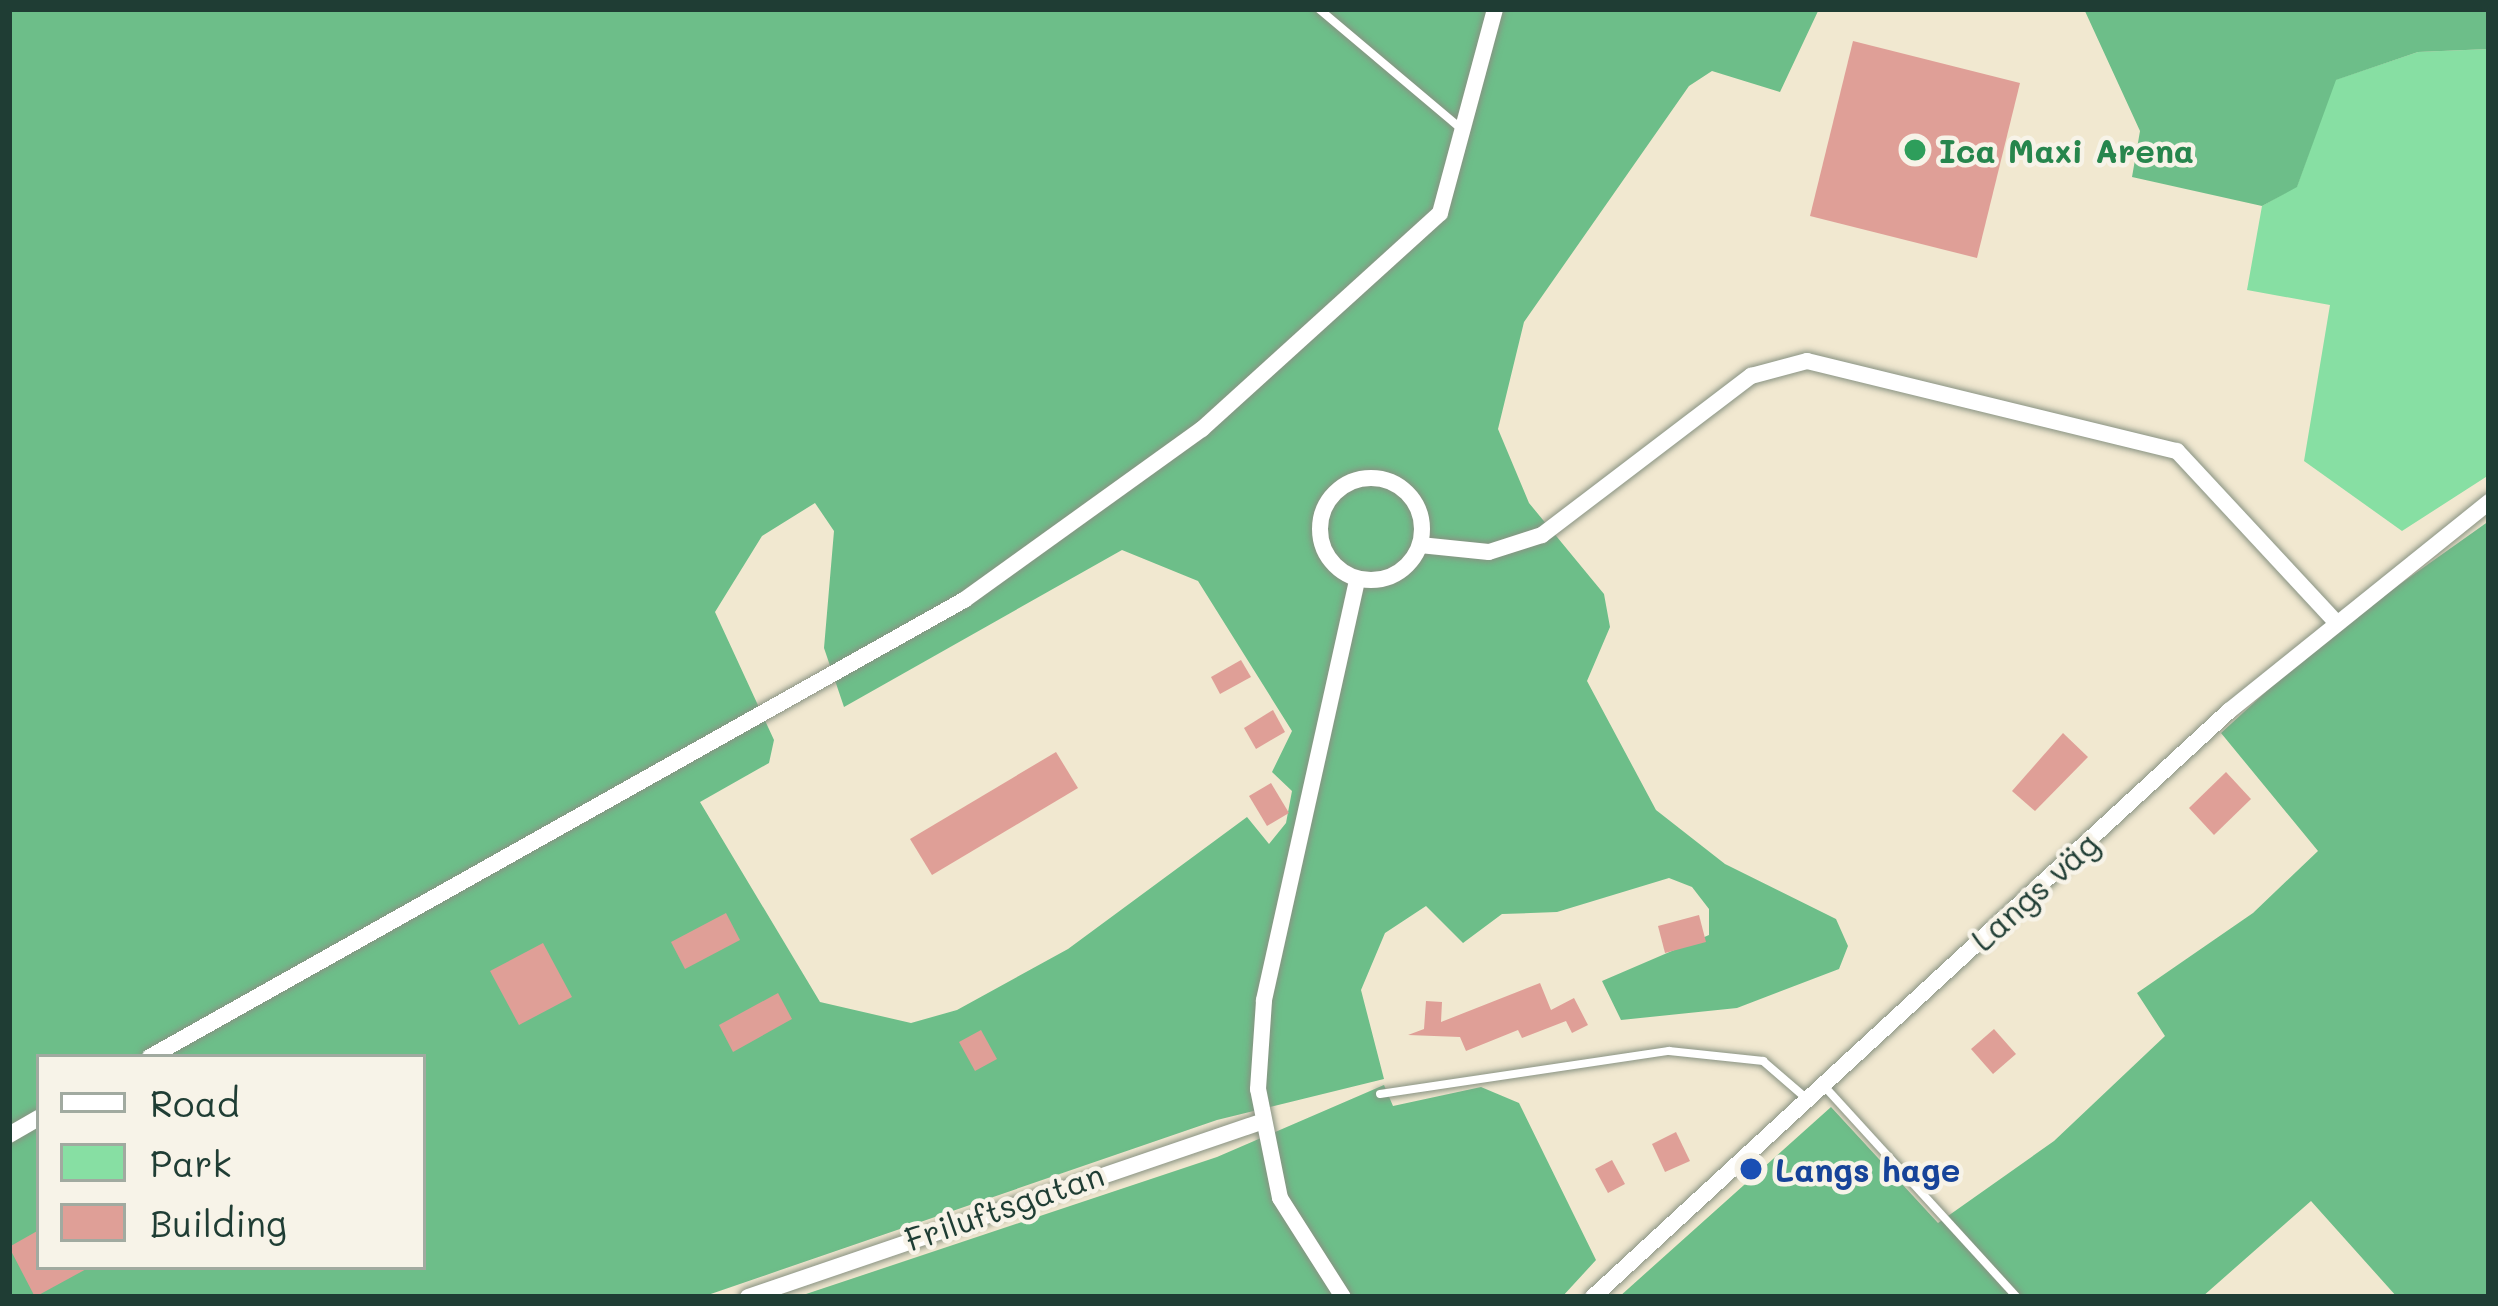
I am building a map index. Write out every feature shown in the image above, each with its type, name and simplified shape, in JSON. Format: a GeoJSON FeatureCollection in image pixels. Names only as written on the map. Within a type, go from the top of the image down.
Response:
{"type":"FeatureCollection","features":[{"type":"Feature","properties":{"kind":"street"},"geometry":{"type":"LineString","coordinates":[[155,1054],[964,600],[1202,429],[1396,264],[1440,213],[1495,9]]}},
{"type":"Feature","properties":{"kind":"street"},"geometry":{"type":"LineString","coordinates":[[1420,544],[1490,552],[1542,535],[1751,376],[1807,362],[2177,452],[2332,620]]}},
{"type":"Feature","properties":{"kind":"street"},"geometry":{"type":"LineString","coordinates":[[1357,579],[1320,537],[1325,505],[1350,482],[1405,491],[1420,544]]}},
{"type":"Feature","properties":{"kind":"street","name":"Langs väg"},"geometry":{"type":"LineString","coordinates":[[1593,1297],[2332,620],[2489,502]]}},
{"type":"Feature","properties":{"kind":"street"},"geometry":{"type":"LineString","coordinates":[[1357,579],[1395,574],[1420,544]]}},
{"type":"Feature","properties":{"kind":"street"},"geometry":{"type":"LineString","coordinates":[[1342,1297],[1291,1222],[1261,1122],[1264,1000],[1357,579]]}},
{"type":"Feature","properties":{"kind":"street"},"geometry":{"type":"LineString","coordinates":[[9,1135],[36,1120]]}},
{"type":"Feature","properties":{"kind":"street","name":"Friluftsgatan"},"geometry":{"type":"LineString","coordinates":[[748,1297],[1261,1122]]}},
{"type":"Feature","properties":{"kind":"lane"},"geometry":{"type":"LineString","coordinates":[[1319,9],[1465,131]]}},
{"type":"Feature","properties":{"kind":"lane"},"geometry":{"type":"LineString","coordinates":[[1380,1094],[1669,1051],[1763,1060],[1808,1100]]}},
{"type":"Feature","properties":{"kind":"lane"},"geometry":{"type":"LineString","coordinates":[[1823,1085],[2017,1297]]}},
{"type":"Feature","properties":{"kind":"green space"},"geometry":{"type":"Polygon","coordinates":[[[9,9],[1819,9],[1780,92],[1712,71],[1689,86],[1524,322],[1498,429],[1529,503],[1604,594],[1610,627],[1587,681],[1656,810],[1725,864],[1836,919],[1848,946],[1839,969],[1737,1008],[1621,1020],[1602,981],[1709,935],[1709,909],[1692,887],[1669,878],[1557,912],[1502,914],[1463,943],[1426,906],[1385,933],[1361,990],[1384,1079],[1217,1120],[702,1297],[9,1297],[9,9]],[[815,503],[762,536],[715,612],[774,740],[769,763],[700,802],[820,1002],[911,1023],[957,1010],[1068,949],[1247,817],[1269,844],[1286,823],[1292,791],[1272,772],[1292,731],[1198,581],[1122,550],[844,707],[824,648],[834,531],[815,503]]]}},
{"type":"Feature","properties":{"kind":"green space"},"geometry":{"type":"Polygon","coordinates":[[[2084,9],[2489,9],[2489,49],[2418,52],[2336,80],[2297,187],[2262,206],[2132,177],[2140,131],[2084,9]]]}},
{"type":"Feature","properties":{"kind":"green space"},"geometry":{"type":"Polygon","coordinates":[[[2489,49],[2489,475],[2402,531],[2304,461],[2330,305],[2247,290],[2262,206],[2297,186],[2335,80],[2418,52],[2489,49]]]}},
{"type":"Feature","properties":{"kind":"green space"},"geometry":{"type":"Polygon","coordinates":[[[2489,521],[2489,1297],[2397,1297],[2311,1201],[2202,1297],[1619,1297],[1831,1107],[1938,1223],[2054,1141],[2165,1036],[2137,993],[2253,913],[2318,851],[2221,733],[2327,636],[2489,521]]]}},
{"type":"Feature","properties":{"kind":"green space"},"geometry":{"type":"Polygon","coordinates":[[[1384,1085],[1393,1106],[1481,1087],[1519,1103],[1596,1260],[1562,1297],[797,1297],[1217,1157],[1384,1085]]]}},
{"type":"Feature","properties":{"kind":"building","name":"Ica Maxi Arena"},"geometry":{"type":"Polygon","coordinates":[[[1853,41],[2020,83],[1977,258],[1810,216],[1853,41]]]}},
{"type":"Feature","properties":{"kind":"building"},"geometry":{"type":"Polygon","coordinates":[[[1241,660],[1251,677],[1220,694],[1211,677],[1241,660]]]}},
{"type":"Feature","properties":{"kind":"building"},"geometry":{"type":"Polygon","coordinates":[[[1273,710],[1285,732],[1256,749],[1244,728],[1273,710]]]}},
{"type":"Feature","properties":{"kind":"building"},"geometry":{"type":"Polygon","coordinates":[[[2063,733],[2088,757],[2035,811],[2012,791],[2063,733]]]}},
{"type":"Feature","properties":{"kind":"building"},"geometry":{"type":"Polygon","coordinates":[[[1056,752],[1078,788],[932,875],[910,839],[1056,752]]]}},
{"type":"Feature","properties":{"kind":"building"},"geometry":{"type":"Polygon","coordinates":[[[2226,772],[2251,799],[2214,835],[2189,808],[2226,772]]]}},
{"type":"Feature","properties":{"kind":"building"},"geometry":{"type":"Polygon","coordinates":[[[1271,783],[1289,813],[1267,826],[1249,796],[1271,783]]]}},
{"type":"Feature","properties":{"kind":"building"},"geometry":{"type":"Polygon","coordinates":[[[726,913],[740,940],[685,969],[671,942],[726,913]]]}},
{"type":"Feature","properties":{"kind":"building"},"geometry":{"type":"Polygon","coordinates":[[[1699,915],[1706,942],[1665,953],[1658,926],[1699,915]]]}},
{"type":"Feature","properties":{"kind":"building"},"geometry":{"type":"Polygon","coordinates":[[[543,943],[572,997],[519,1025],[490,971],[543,943]]]}},
{"type":"Feature","properties":{"kind":"building"},"geometry":{"type":"Polygon","coordinates":[[[1540,983],[1551,1010],[1574,998],[1588,1025],[1572,1033],[1566,1021],[1522,1038],[1518,1030],[1466,1051],[1460,1037],[1408,1035],[1424,1029],[1426,1001],[1442,1002],[1441,1022],[1540,983]]]}},
{"type":"Feature","properties":{"kind":"building"},"geometry":{"type":"Polygon","coordinates":[[[778,993],[792,1019],[733,1052],[719,1025],[778,993]]]}},
{"type":"Feature","properties":{"kind":"building"},"geometry":{"type":"Polygon","coordinates":[[[1994,1029],[2016,1054],[1993,1074],[1971,1049],[1994,1029]]]}},
{"type":"Feature","properties":{"kind":"building"},"geometry":{"type":"Polygon","coordinates":[[[981,1030],[997,1059],[975,1071],[959,1042],[981,1030]]]}},
{"type":"Feature","properties":{"kind":"building"},"geometry":{"type":"Polygon","coordinates":[[[1676,1132],[1690,1161],[1665,1172],[1652,1144],[1676,1132]]]}},
{"type":"Feature","properties":{"kind":"building"},"geometry":{"type":"Polygon","coordinates":[[[1612,1160],[1625,1184],[1608,1193],[1595,1169],[1612,1160]]]}},
{"type":"Feature","properties":{"kind":"building"},"geometry":{"type":"Polygon","coordinates":[[[36,1232],[36,1270],[84,1270],[35,1297],[9,1247],[36,1232]]]}},
{"type":"Feature","properties":{"kind":"place","name":"Ica Maxi Arena"},"geometry":{"type":"Point","coordinates":[1915,150]}},
{"type":"Feature","properties":{"kind":"place","name":"Langs hage"},"geometry":{"type":"Point","coordinates":[1751,1169]}}]}
